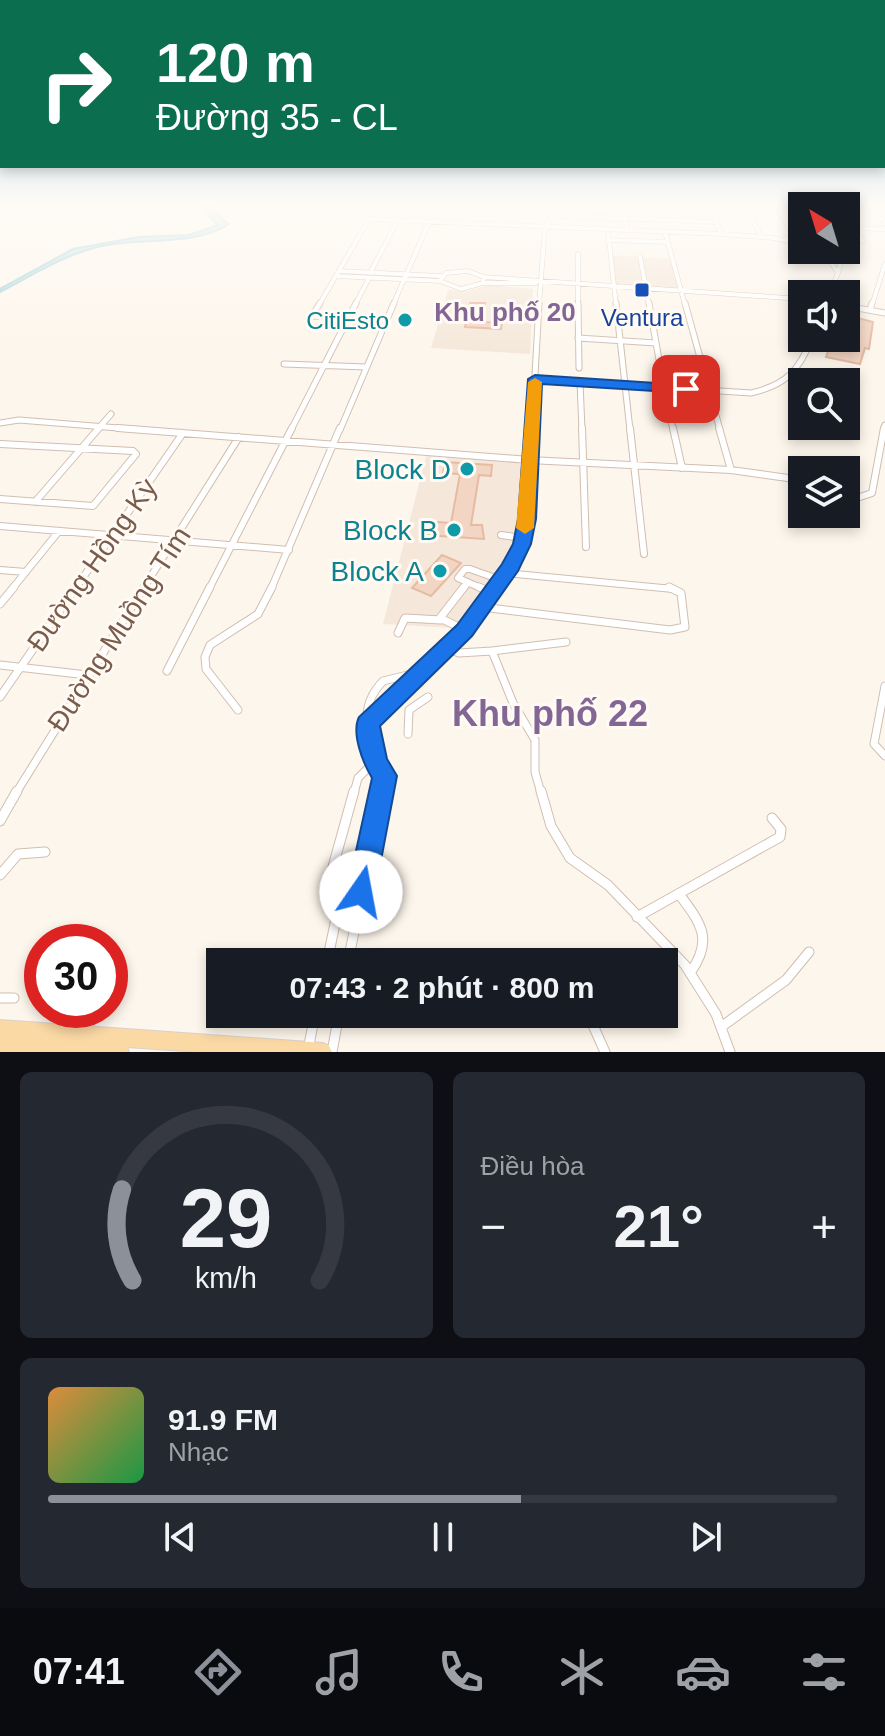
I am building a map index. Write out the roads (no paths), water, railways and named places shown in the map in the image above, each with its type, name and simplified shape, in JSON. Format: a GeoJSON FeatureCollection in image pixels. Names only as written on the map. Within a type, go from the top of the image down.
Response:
{"type":"FeatureCollection","features":[{"type":"Feature","properties":{"kind":"main road"},"geometry":{"type":"LineString","coordinates":[[0,1029],[323,1052]]}},
{"type":"Feature","properties":{"kind":"main road"},"geometry":{"type":"LineString","coordinates":[[0,1044],[120,1052]]}},
{"type":"Feature","properties":{"kind":"street"},"geometry":{"type":"LineString","coordinates":[[348,255],[312,316],[386,320]]}},
{"type":"Feature","properties":{"kind":"street"},"geometry":{"type":"LineString","coordinates":[[167,671],[379,255]]}},
{"type":"Feature","properties":{"kind":"street"},"geometry":{"type":"LineString","coordinates":[[238,710],[206,669],[205,657],[210,645],[258,614],[289,550],[415,255]]}},
{"type":"Feature","properties":{"kind":"street"},"geometry":{"type":"LineString","coordinates":[[367,723],[416,680],[420,672],[465,630],[504,577],[523,538],[527,519],[541,255]]}},
{"type":"Feature","properties":{"kind":"street"},"geometry":{"type":"LineString","coordinates":[[578,255],[579,368]]}},
{"type":"Feature","properties":{"kind":"street"},"geometry":{"type":"LineString","coordinates":[[609,255],[644,554]]}},
{"type":"Feature","properties":{"kind":"street"},"geometry":{"type":"LineString","coordinates":[[640,255],[661,371]]}},
{"type":"Feature","properties":{"kind":"street"},"geometry":{"type":"LineString","coordinates":[[672,255],[731,470]]}},
{"type":"Feature","properties":{"kind":"street"},"geometry":{"type":"LineString","coordinates":[[832,264],[838,273]]}},
{"type":"Feature","properties":{"kind":"street"},"geometry":{"type":"LineString","coordinates":[[835,280],[840,264]]}},
{"type":"Feature","properties":{"kind":"street"},"geometry":{"type":"LineString","coordinates":[[870,310],[885,264]]}},
{"type":"Feature","properties":{"kind":"street"},"geometry":{"type":"LineString","coordinates":[[440,279],[460,271],[483,280],[681,289],[788,298]]}},
{"type":"Feature","properties":{"kind":"street"},"geometry":{"type":"LineString","coordinates":[[337,274],[440,279],[459,289],[483,280]]}},
{"type":"Feature","properties":{"kind":"street"},"geometry":{"type":"LineString","coordinates":[[860,308],[885,313]]}},
{"type":"Feature","properties":{"kind":"street"},"geometry":{"type":"LineString","coordinates":[[578,338],[656,343]]}},
{"type":"Feature","properties":{"kind":"street"},"geometry":{"type":"LineString","coordinates":[[535,379],[751,393],[782,385],[801,369],[807,352]]}},
{"type":"Feature","properties":{"kind":"street"},"geometry":{"type":"LineString","coordinates":[[284,364],[366,367]]}},
{"type":"Feature","properties":{"kind":"street"},"geometry":{"type":"LineString","coordinates":[[580,382],[586,547]]}},
{"type":"Feature","properties":{"kind":"street"},"geometry":{"type":"LineString","coordinates":[[664,388],[682,468]]}},
{"type":"Feature","properties":{"kind":"street"},"geometry":{"type":"LineString","coordinates":[[34,503],[111,414]]}},
{"type":"Feature","properties":{"kind":"street"},"geometry":{"type":"LineString","coordinates":[[0,423],[19,420],[529,460],[731,470],[788,478]]}},
{"type":"Feature","properties":{"kind":"street"},"geometry":{"type":"LineString","coordinates":[[860,497],[872,493],[885,425]]}},
{"type":"Feature","properties":{"kind":"street","name":"Đường Hồng Kỳ"},"geometry":{"type":"LineString","coordinates":[[0,697],[183,433]]}},
{"type":"Feature","properties":{"kind":"street","name":"Đường Muồng Tím"},"geometry":{"type":"LineString","coordinates":[[0,821],[4,805],[176,542],[239,437]]}},
{"type":"Feature","properties":{"kind":"street"},"geometry":{"type":"LineString","coordinates":[[0,444],[133,451],[136,454],[96,505],[0,499]]}},
{"type":"Feature","properties":{"kind":"street"},"geometry":{"type":"LineString","coordinates":[[0,526],[289,550]]}},
{"type":"Feature","properties":{"kind":"street"},"geometry":{"type":"LineString","coordinates":[[0,604],[59,531]]}},
{"type":"Feature","properties":{"kind":"street"},"geometry":{"type":"LineString","coordinates":[[501,535],[523,538]]}},
{"type":"Feature","properties":{"kind":"street"},"geometry":{"type":"LineString","coordinates":[[482,607],[670,630],[685,627],[681,593],[669,587],[504,577],[465,569],[458,578],[492,593]]}},
{"type":"Feature","properties":{"kind":"street"},"geometry":{"type":"LineString","coordinates":[[0,570],[26,572]]}},
{"type":"Feature","properties":{"kind":"street"},"geometry":{"type":"LineString","coordinates":[[441,620],[467,584]]}},
{"type":"Feature","properties":{"kind":"street"},"geometry":{"type":"LineString","coordinates":[[398,633],[405,618],[441,620],[465,630]]}},
{"type":"Feature","properties":{"kind":"street"},"geometry":{"type":"LineString","coordinates":[[448,649],[459,653],[566,642]]}},
{"type":"Feature","properties":{"kind":"street"},"geometry":{"type":"LineString","coordinates":[[492,651],[513,702],[535,740],[535,772],[551,826],[570,858],[608,885],[690,973],[716,1014],[730,1052]]}},
{"type":"Feature","properties":{"kind":"street"},"geometry":{"type":"LineString","coordinates":[[0,665],[87,675]]}},
{"type":"Feature","properties":{"kind":"street"},"geometry":{"type":"LineString","coordinates":[[351,948],[385,776],[375,761],[367,723],[369,697],[384,680],[420,672]]}},
{"type":"Feature","properties":{"kind":"street"},"geometry":{"type":"LineString","coordinates":[[885,686],[874,744],[885,756]]}},
{"type":"Feature","properties":{"kind":"street"},"geometry":{"type":"LineString","coordinates":[[408,734],[409,710],[428,697]]}},
{"type":"Feature","properties":{"kind":"street"},"geometry":{"type":"LineString","coordinates":[[330,948],[336,919],[326,892],[358,778],[375,761]]}},
{"type":"Feature","properties":{"kind":"street"},"geometry":{"type":"LineString","coordinates":[[637,917],[780,837],[781,829],[772,818]]}},
{"type":"Feature","properties":{"kind":"street"},"geometry":{"type":"LineString","coordinates":[[0,875],[16,853],[45,852]]}},
{"type":"Feature","properties":{"kind":"street"},"geometry":{"type":"LineString","coordinates":[[679,894],[705,936],[700,961],[690,973]]}},
{"type":"Feature","properties":{"kind":"street"},"geometry":{"type":"LineString","coordinates":[[721,1027],[786,980],[809,952]]}},
{"type":"Feature","properties":{"kind":"street"},"geometry":{"type":"LineString","coordinates":[[0,998],[14,998]]}},
{"type":"Feature","properties":{"kind":"street"},"geometry":{"type":"LineString","coordinates":[[307,1052],[312,1028]]}},
{"type":"Feature","properties":{"kind":"street"},"geometry":{"type":"LineString","coordinates":[[332,1052],[336,1028]]}},
{"type":"Feature","properties":{"kind":"street"},"geometry":{"type":"LineString","coordinates":[[594,1028],[605,1052]]}},
{"type":"Feature","properties":{"kind":"water"},"geometry":{"type":"Polygon","coordinates":[[[62,255],[73,255],[0,292],[0,289],[62,255]]]}},
{"type":"Feature","properties":{"kind":"place","name":"Ventura"},"geometry":{"type":"Point","coordinates":[642,290]}},
{"type":"Feature","properties":{"kind":"place","name":"CitiEsto"},"geometry":{"type":"Point","coordinates":[405,320]}},
{"type":"Feature","properties":{"kind":"place","name":"Block D"},"geometry":{"type":"Point","coordinates":[467,469]}},
{"type":"Feature","properties":{"kind":"place","name":"Block B"},"geometry":{"type":"Point","coordinates":[454,530]}},
{"type":"Feature","properties":{"kind":"place","name":"Block A"},"geometry":{"type":"Point","coordinates":[440,571]}},
{"type":"Feature","properties":{"kind":"district","name":"Khu phố 20"},"geometry":{"type":"Point","coordinates":[505,312]}},
{"type":"Feature","properties":{"kind":"district","name":"Khu phố 22"},"geometry":{"type":"Point","coordinates":[550,713]}}]}
